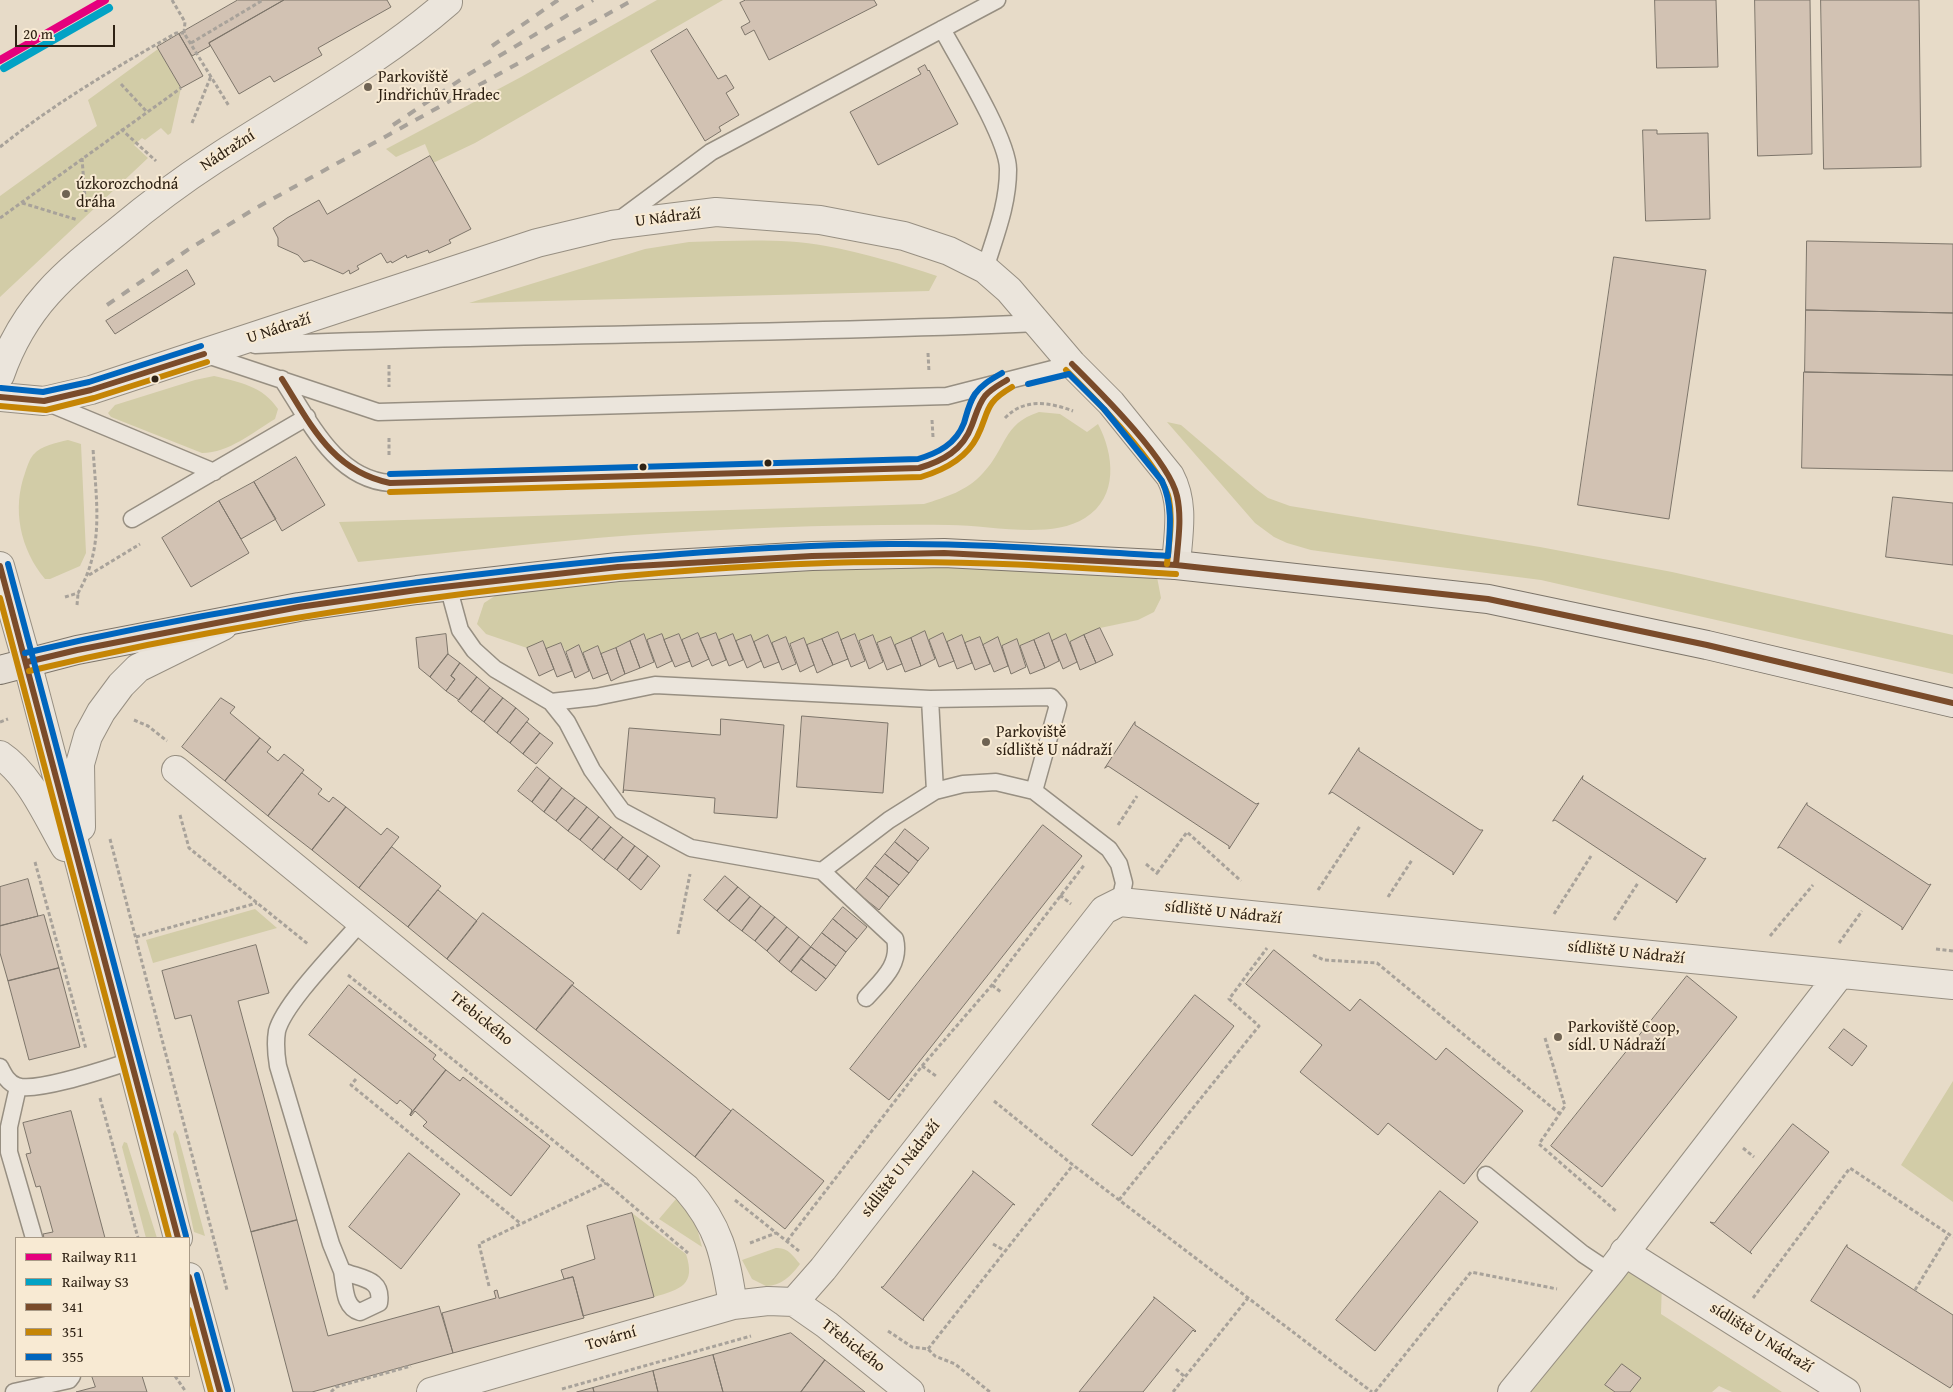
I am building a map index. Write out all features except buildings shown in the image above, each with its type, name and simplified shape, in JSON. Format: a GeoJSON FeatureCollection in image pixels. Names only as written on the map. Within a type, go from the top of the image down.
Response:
{"type":"FeatureCollection","features":[{"type":"Feature","properties":{"kind":"main road"},"geometry":{"type":"LineString","coordinates":[[0,670],[77,650],[299,607],[448,586],[618,567],[812,556],[944,553],[1176,565],[1488,599],[1707,645],[1953,703]]}},
{"type":"Feature","properties":{"kind":"street","name":"Nádražní"},"geometry":{"type":"LineString","coordinates":[[0,375],[18,332],[32,311],[68,271],[155,200],[215,159],[378,57],[449,1]]}},
{"type":"Feature","properties":{"kind":"street","name":"U Nádraží"},"geometry":{"type":"LineString","coordinates":[[0,397],[44,401],[91,390],[537,243],[612,225],[716,212],[820,220],[904,236],[949,251],[985,269],[1008,290],[1072,364],[1111,403],[1170,476],[1177,490],[1180,507],[1176,565]]}},
{"type":"Feature","properties":{"kind":"street"},"geometry":{"type":"LineString","coordinates":[[0,566],[27,662],[178,1237]]}},
{"type":"Feature","properties":{"kind":"street"},"geometry":{"type":"LineString","coordinates":[[82,876],[80,764],[88,736],[101,712],[121,685],[138,668],[237,619]]}},
{"type":"Feature","properties":{"kind":"street"},"geometry":{"type":"LineString","coordinates":[[0,755],[17,771],[36,796],[82,876]]}},
{"type":"Feature","properties":{"kind":"street","name":"Třebického"},"geometry":{"type":"LineString","coordinates":[[175,758],[362,922],[686,1188],[705,1210],[724,1253],[733,1305]]}},
{"type":"Feature","properties":{"kind":"street","name":"sídliště U Nádraží"},"geometry":{"type":"LineString","coordinates":[[794,1302],[823,1269],[1104,910],[1120,902],[1953,986]]}},
{"type":"Feature","properties":{"kind":"street"},"geometry":{"type":"LineString","coordinates":[[1512,1392],[1617,1262],[1840,974]]}},
{"type":"Feature","properties":{"kind":"street","name":"sídliště U Nádraží"},"geometry":{"type":"LineString","coordinates":[[1617,1262],[1846,1392]]}},
{"type":"Feature","properties":{"kind":"street"},"geometry":{"type":"LineString","coordinates":[[190,1281],[220,1392]]}},
{"type":"Feature","properties":{"kind":"street","name":"Tovární"},"geometry":{"type":"LineString","coordinates":[[431,1392],[733,1305],[768,1301],[794,1302]]}},
{"type":"Feature","properties":{"kind":"street","name":"Třebického"},"geometry":{"type":"LineString","coordinates":[[794,1302],[827,1325],[910,1392]]}},
{"type":"Feature","properties":{"kind":"lane"},"geometry":{"type":"LineString","coordinates":[[612,225],[711,152],[996,0]]}},
{"type":"Feature","properties":{"kind":"lane"},"geometry":{"type":"LineString","coordinates":[[942,29],[994,127],[1009,167],[1006,203],[985,269]]}},
{"type":"Feature","properties":{"kind":"lane"},"geometry":{"type":"LineString","coordinates":[[216,350],[388,339],[927,328],[1038,323]]}},
{"type":"Feature","properties":{"kind":"lane"},"geometry":{"type":"LineString","coordinates":[[216,350],[282,379],[378,412],[947,396],[1072,364]]}},
{"type":"Feature","properties":{"kind":"lane"},"geometry":{"type":"LineString","coordinates":[[282,379],[323,442],[347,468],[374,482],[919,468],[938,463],[961,446],[970,433],[983,398],[992,389],[1006,380]]}},
{"type":"Feature","properties":{"kind":"lane"},"geometry":{"type":"LineString","coordinates":[[44,401],[214,472]]}},
{"type":"Feature","properties":{"kind":"lane"},"geometry":{"type":"LineString","coordinates":[[132,519],[307,418]]}},
{"type":"Feature","properties":{"kind":"lane"},"geometry":{"type":"LineString","coordinates":[[448,586],[460,630],[474,650],[495,669],[551,702],[567,722],[592,770],[622,811],[691,848],[822,871],[895,939],[898,951],[892,968],[866,998]]}},
{"type":"Feature","properties":{"kind":"lane"},"geometry":{"type":"LineString","coordinates":[[551,702],[596,697],[655,685],[930,699],[1051,697],[1058,705],[1034,791]]}},
{"type":"Feature","properties":{"kind":"lane"},"geometry":{"type":"LineString","coordinates":[[930,699],[935,792]]}},
{"type":"Feature","properties":{"kind":"lane"},"geometry":{"type":"LineString","coordinates":[[822,871],[889,820],[935,792],[946,787],[978,781],[1016,785],[1034,791],[1102,842],[1119,864],[1124,884],[1120,902]]}},
{"type":"Feature","properties":{"kind":"lane"},"geometry":{"type":"LineString","coordinates":[[342,1270],[328,1235],[278,1066],[275,1048],[278,1030],[286,1009],[362,922]]}},
{"type":"Feature","properties":{"kind":"lane"},"geometry":{"type":"LineString","coordinates":[[0,1067],[6,1079],[18,1086],[35,1087],[93,1073],[131,1061]]}},
{"type":"Feature","properties":{"kind":"lane"},"geometry":{"type":"LineString","coordinates":[[18,1086],[9,1127],[9,1152],[34,1237]]}},
{"type":"Feature","properties":{"kind":"lane"},"geometry":{"type":"LineString","coordinates":[[1486,1175],[1583,1254],[1617,1262]]}},
{"type":"Feature","properties":{"kind":"lane"},"geometry":{"type":"LineString","coordinates":[[14,1392],[69,1380],[71,1377]]}},
{"type":"Feature","properties":{"kind":"path"},"geometry":{"type":"LineString","coordinates":[[172,0],[185,22],[184,32],[229,106]]}},
{"type":"Feature","properties":{"kind":"path"},"geometry":{"type":"LineString","coordinates":[[191,43],[263,0]]}},
{"type":"Feature","properties":{"kind":"path"},"geometry":{"type":"LineString","coordinates":[[0,146],[49,110],[108,72],[176,33],[184,32]]}},
{"type":"Feature","properties":{"kind":"path"},"geometry":{"type":"LineString","coordinates":[[192,123],[211,76]]}},
{"type":"Feature","properties":{"kind":"path"},"geometry":{"type":"LineString","coordinates":[[121,84],[147,112]]}},
{"type":"Feature","properties":{"kind":"path"},"geometry":{"type":"LineString","coordinates":[[0,218],[180,88]]}},
{"type":"Feature","properties":{"kind":"path"},"geometry":{"type":"LineString","coordinates":[[122,129],[158,162]]}},
{"type":"Feature","properties":{"kind":"path"},"geometry":{"type":"LineString","coordinates":[[82,157],[86,212]]}},
{"type":"Feature","properties":{"kind":"path"},"geometry":{"type":"LineString","coordinates":[[22,202],[78,220]]}},
{"type":"Feature","properties":{"kind":"path"},"geometry":{"type":"LineString","coordinates":[[1000,423],[1017,408],[1043,402],[1081,414],[1087,422],[1111,403]]}},
{"type":"Feature","properties":{"kind":"path"},"geometry":{"type":"LineString","coordinates":[[77,605],[78,593],[89,575],[98,537],[93,448]]}},
{"type":"Feature","properties":{"kind":"path"},"geometry":{"type":"LineString","coordinates":[[65,597],[78,593]]}},
{"type":"Feature","properties":{"kind":"path"},"geometry":{"type":"LineString","coordinates":[[131,718],[148,726],[175,758]]}},
{"type":"Feature","properties":{"kind":"path"},"geometry":{"type":"LineString","coordinates":[[0,722],[8,719]]}},
{"type":"Feature","properties":{"kind":"path"},"geometry":{"type":"LineString","coordinates":[[1117,826],[1137,796]]}},
{"type":"Feature","properties":{"kind":"path"},"geometry":{"type":"LineString","coordinates":[[179,812],[190,848],[289,929]]}},
{"type":"Feature","properties":{"kind":"path"},"geometry":{"type":"LineString","coordinates":[[1313,897],[1360,826]]}},
{"type":"Feature","properties":{"kind":"path"},"geometry":{"type":"LineString","coordinates":[[1157,873],[1187,832],[1247,887]]}},
{"type":"Feature","properties":{"kind":"path"},"geometry":{"type":"LineString","coordinates":[[776,1233],[787,1241],[922,1066],[992,985],[1102,842]]}},
{"type":"Feature","properties":{"kind":"path"},"geometry":{"type":"LineString","coordinates":[[678,934],[688,893],[692,858],[691,848]]}},
{"type":"Feature","properties":{"kind":"path"},"geometry":{"type":"LineString","coordinates":[[33,854],[138,1237]]}},
{"type":"Feature","properties":{"kind":"path"},"geometry":{"type":"LineString","coordinates":[[1551,919],[1592,856]]}},
{"type":"Feature","properties":{"kind":"path"},"geometry":{"type":"LineString","coordinates":[[1384,904],[1412,860]]}},
{"type":"Feature","properties":{"kind":"path"},"geometry":{"type":"LineString","coordinates":[[1611,924],[1638,883]]}},
{"type":"Feature","properties":{"kind":"path"},"geometry":{"type":"LineString","coordinates":[[1770,937],[1813,884]]}},
{"type":"Feature","properties":{"kind":"path"},"geometry":{"type":"LineString","coordinates":[[230,1300],[136,937],[258,903]]}},
{"type":"Feature","properties":{"kind":"path"},"geometry":{"type":"LineString","coordinates":[[1839,943],[1862,911]]}},
{"type":"Feature","properties":{"kind":"path"},"geometry":{"type":"LineString","coordinates":[[1119,1200],[1259,1026],[1229,999],[1270,943]]}},
{"type":"Feature","properties":{"kind":"path"},"geometry":{"type":"LineString","coordinates":[[1309,953],[1324,960],[1377,962],[1560,1114]]}},
{"type":"Feature","properties":{"kind":"path"},"geometry":{"type":"LineString","coordinates":[[329,960],[606,1183],[691,1255]]}},
{"type":"Feature","properties":{"kind":"path"},"geometry":{"type":"LineString","coordinates":[[1545,1038],[1565,1106],[1539,1144],[1620,1214]]}},
{"type":"Feature","properties":{"kind":"path"},"geometry":{"type":"LineString","coordinates":[[356,1079],[351,1085],[520,1223]]}},
{"type":"Feature","properties":{"kind":"path"},"geometry":{"type":"LineString","coordinates":[[990,1098],[1073,1165],[1374,1392],[1471,1272],[1558,1289]]}},
{"type":"Feature","properties":{"kind":"path"},"geometry":{"type":"LineString","coordinates":[[928,1349],[1073,1165]]}},
{"type":"Feature","properties":{"kind":"path"},"geometry":{"type":"LineString","coordinates":[[1752,1299],[1850,1168],[1951,1235],[1914,1290]]}},
{"type":"Feature","properties":{"kind":"path"},"geometry":{"type":"LineString","coordinates":[[489,1286],[479,1244],[606,1183]]}},
{"type":"Feature","properties":{"kind":"path"},"geometry":{"type":"LineString","coordinates":[[993,1244],[1005,1251]]}},
{"type":"Feature","properties":{"kind":"path"},"geometry":{"type":"LineString","coordinates":[[1173,1392],[1248,1298]]}},
{"type":"Feature","properties":{"kind":"path"},"geometry":{"type":"LineString","coordinates":[[883,1328],[912,1347],[928,1349],[935,1356],[955,1364],[990,1392]]}},
{"type":"Feature","properties":{"kind":"path"},"geometry":{"type":"LineString","coordinates":[[553,1392],[726,1344]]}},
{"type":"Feature","properties":{"kind":"path"},"geometry":{"type":"LineString","coordinates":[[1176,1369],[1185,1377]]}},
{"type":"Feature","properties":{"kind":"path"},"geometry":{"type":"LineString","coordinates":[[176,1377],[186,1392]]}},
{"type":"Feature","properties":{"kind":"shaded area"},"geometry":{"type":"Polygon","coordinates":[[[657,0],[723,0],[475,143],[433,163],[425,144],[396,157],[386,149],[521,77],[657,0]]]}},
{"type":"Feature","properties":{"kind":"shaded area"},"geometry":{"type":"Polygon","coordinates":[[[158,49],[181,88],[171,133],[168,135],[161,128],[145,140],[142,138],[134,145],[148,158],[0,297],[0,196],[97,126],[88,100],[158,49]]]}},
{"type":"Feature","properties":{"kind":"shaded area"},"geometry":{"type":"Polygon","coordinates":[[[758,241],[809,243],[868,255],[937,276],[929,291],[469,303],[645,249],[689,242],[758,241]]]}},
{"type":"Feature","properties":{"kind":"shaded area"},"geometry":{"type":"Polygon","coordinates":[[[214,376],[232,380],[258,390],[272,401],[278,409],[275,419],[231,446],[222,450],[202,453],[111,417],[108,413],[115,405],[195,380],[214,376]]]}},
{"type":"Feature","properties":{"kind":"shaded area"},"geometry":{"type":"Polygon","coordinates":[[[1039,412],[1060,414],[1087,432],[1098,424],[1108,448],[1110,474],[1104,499],[1085,518],[1071,525],[1037,530],[949,525],[910,525],[713,530],[530,544],[358,562],[339,522],[924,504],[956,493],[977,479],[991,464],[1011,430],[1027,417],[1039,412]]]}},
{"type":"Feature","properties":{"kind":"shaded area"},"geometry":{"type":"Polygon","coordinates":[[[1167,422],[1181,425],[1268,498],[1290,506],[1540,547],[1672,572],[1953,635],[1953,674],[1541,580],[1311,550],[1287,543],[1274,537],[1255,523],[1167,422]]]}},
{"type":"Feature","properties":{"kind":"shaded area"},"geometry":{"type":"Polygon","coordinates":[[[68,440],[81,444],[86,553],[80,566],[50,579],[45,579],[36,567],[24,542],[19,514],[21,487],[27,466],[33,455],[54,443],[68,440]]]}},
{"type":"Feature","properties":{"kind":"shaded area"},"geometry":{"type":"Polygon","coordinates":[[[942,566],[1157,577],[1161,598],[1154,612],[1138,620],[1100,628],[1070,642],[1066,634],[1052,641],[1048,633],[1020,646],[1017,639],[1002,646],[998,638],[983,645],[979,637],[965,643],[962,635],[947,642],[943,633],[929,640],[925,632],[895,645],[891,637],[877,643],[873,635],[859,641],[855,634],[841,640],[838,632],[807,645],[804,638],[790,644],[786,637],[772,643],[768,635],[754,642],[751,635],[736,641],[733,634],[719,640],[716,633],[700,639],[697,633],[682,640],[679,634],[664,640],[661,634],[647,640],[644,634],[601,654],[597,646],[583,653],[579,645],[566,652],[561,643],[546,649],[543,641],[527,648],[486,634],[477,624],[484,603],[498,594],[619,578],[942,566]]]}},
{"type":"Feature","properties":{"kind":"shaded area"},"geometry":{"type":"Polygon","coordinates":[[[255,909],[277,928],[153,963],[146,940],[255,909]]]}},
{"type":"Feature","properties":{"kind":"shaded area"},"geometry":{"type":"Polygon","coordinates":[[[1953,1081],[1953,1202],[1901,1165],[1953,1081]]]}},
{"type":"Feature","properties":{"kind":"shaded area"},"geometry":{"type":"Polygon","coordinates":[[[175,1130],[178,1135],[205,1236],[194,1232],[173,1134],[175,1130]]]}},
{"type":"Feature","properties":{"kind":"shaded area"},"geometry":{"type":"Polygon","coordinates":[[[124,1142],[127,1143],[157,1237],[146,1237],[122,1147],[124,1142]]]}},
{"type":"Feature","properties":{"kind":"shaded area"},"geometry":{"type":"Polygon","coordinates":[[[676,1199],[694,1217],[702,1247],[659,1219],[676,1199]]]}},
{"type":"Feature","properties":{"kind":"shaded area"},"geometry":{"type":"Polygon","coordinates":[[[632,1213],[686,1254],[689,1273],[684,1284],[679,1288],[654,1297],[632,1213]]]}},
{"type":"Feature","properties":{"kind":"shaded area"},"geometry":{"type":"Polygon","coordinates":[[[776,1248],[787,1251],[800,1264],[785,1280],[771,1286],[766,1286],[752,1279],[742,1260],[776,1248]]]}},
{"type":"Feature","properties":{"kind":"shaded area"},"geometry":{"type":"Polygon","coordinates":[[[1629,1272],[1640,1273],[1662,1281],[1661,1314],[1782,1392],[1732,1392],[1719,1386],[1712,1392],[1530,1392],[1609,1282],[1629,1272]]]}},
{"type":"Feature","properties":{"kind":"railway"},"geometry":{"type":"LineString","coordinates":[[492,46],[558,0]]}},
{"type":"Feature","properties":{"kind":"railway"},"geometry":{"type":"LineString","coordinates":[[393,125],[469,74],[593,0]]}},
{"type":"Feature","properties":{"kind":"railway"},"geometry":{"type":"LineString","coordinates":[[107,305],[189,249],[256,208],[633,0]]}},
{"type":"Feature","properties":{"kind":"rail line","name":"R11"},"geometry":{"type":"LineString","coordinates":[[0,60],[105,0]]}},
{"type":"Feature","properties":{"kind":"rail line","name":"S3"},"geometry":{"type":"LineString","coordinates":[[4,68],[109,8]]}},
{"type":"Feature","properties":{"kind":"transit line","name":"355"},"geometry":{"type":"LineString","coordinates":[[1,388],[43,392],[89,382],[201,346]]}},
{"type":"Feature","properties":{"kind":"transit line","name":"341"},"geometry":{"type":"LineString","coordinates":[[0,397],[44,401],[91,390],[204,354]]}},
{"type":"Feature","properties":{"kind":"transit line","name":"351"},"geometry":{"type":"LineString","coordinates":[[0,406],[46,410],[94,398],[207,362]]}},
{"type":"Feature","properties":{"kind":"transit line","name":"341"},"geometry":{"type":"LineString","coordinates":[[1072,364],[1132,427],[1148,446],[1171,481],[1177,496],[1179,513],[1176,565]]}},
{"type":"Feature","properties":{"kind":"transit line","name":"351"},"geometry":{"type":"LineString","coordinates":[[1066,370],[1125,432],[1164,485],[1169,499],[1171,515],[1167,564]]}},
{"type":"Feature","properties":{"kind":"transit line","name":"355"},"geometry":{"type":"LineString","coordinates":[[390,474],[918,459],[946,447],[956,437],[961,430],[975,394],[984,385],[1002,373]]}},
{"type":"Feature","properties":{"kind":"transit line","name":"355"},"geometry":{"type":"LineString","coordinates":[[25,653],[214,614],[341,593],[533,568],[666,555],[801,546],[925,544],[1168,556],[1169,508],[1162,481],[1104,409],[1069,374],[1028,384]]}},
{"type":"Feature","properties":{"kind":"transit line","name":"341"},"geometry":{"type":"LineString","coordinates":[[282,379],[314,429],[338,457],[370,477],[390,483],[919,468],[944,458],[958,448],[968,434],[985,396],[992,389],[1007,380]]}},
{"type":"Feature","properties":{"kind":"transit line","name":"351"},"geometry":{"type":"LineString","coordinates":[[390,492],[921,477],[954,463],[967,452],[977,437],[992,403],[1012,387]]}},
{"type":"Feature","properties":{"kind":"transit line","name":"341"},"geometry":{"type":"LineString","coordinates":[[27,662],[77,650],[299,607],[417,590],[618,567],[812,556],[944,553],[1176,565],[1488,599],[1707,645],[1953,703]]}},
{"type":"Feature","properties":{"kind":"transit line","name":"351"},"geometry":{"type":"LineString","coordinates":[[29,671],[155,643],[346,610],[582,580],[670,572],[847,562],[927,562],[1034,565],[1176,574]]}},
{"type":"Feature","properties":{"kind":"transit line","name":"355"},"geometry":{"type":"LineString","coordinates":[[8,564],[186,1236]]}},
{"type":"Feature","properties":{"kind":"transit line","name":"341"},"geometry":{"type":"LineString","coordinates":[[0,566],[178,1237]]}},
{"type":"Feature","properties":{"kind":"transit line","name":"351"},"geometry":{"type":"LineString","coordinates":[[0,598],[169,1237]]}},
{"type":"Feature","properties":{"kind":"transit line","name":"355"},"geometry":{"type":"LineString","coordinates":[[197,1275],[228,1390]]}},
{"type":"Feature","properties":{"kind":"transit line","name":"341"},"geometry":{"type":"LineString","coordinates":[[190,1281],[220,1392]]}},
{"type":"Feature","properties":{"kind":"transit line","name":"351"},"geometry":{"type":"LineString","coordinates":[[190,1314],[211,1392]]}},
{"type":"Feature","properties":{"kind":"place","name":"Parkoviště Jindřichův Hradec"},"geometry":{"type":"Point","coordinates":[368,87]}},
{"type":"Feature","properties":{"kind":"place","name":"úzkorozchodná dráha"},"geometry":{"type":"Point","coordinates":[66,194]}},
{"type":"Feature","properties":{"kind":"place","name":"Parkoviště sídliště U nádraží"},"geometry":{"type":"Point","coordinates":[986,742]}},
{"type":"Feature","properties":{"kind":"place","name":"Parkoviště Coop, sídl. U Nádraží"},"geometry":{"type":"Point","coordinates":[1558,1037]}}]}
